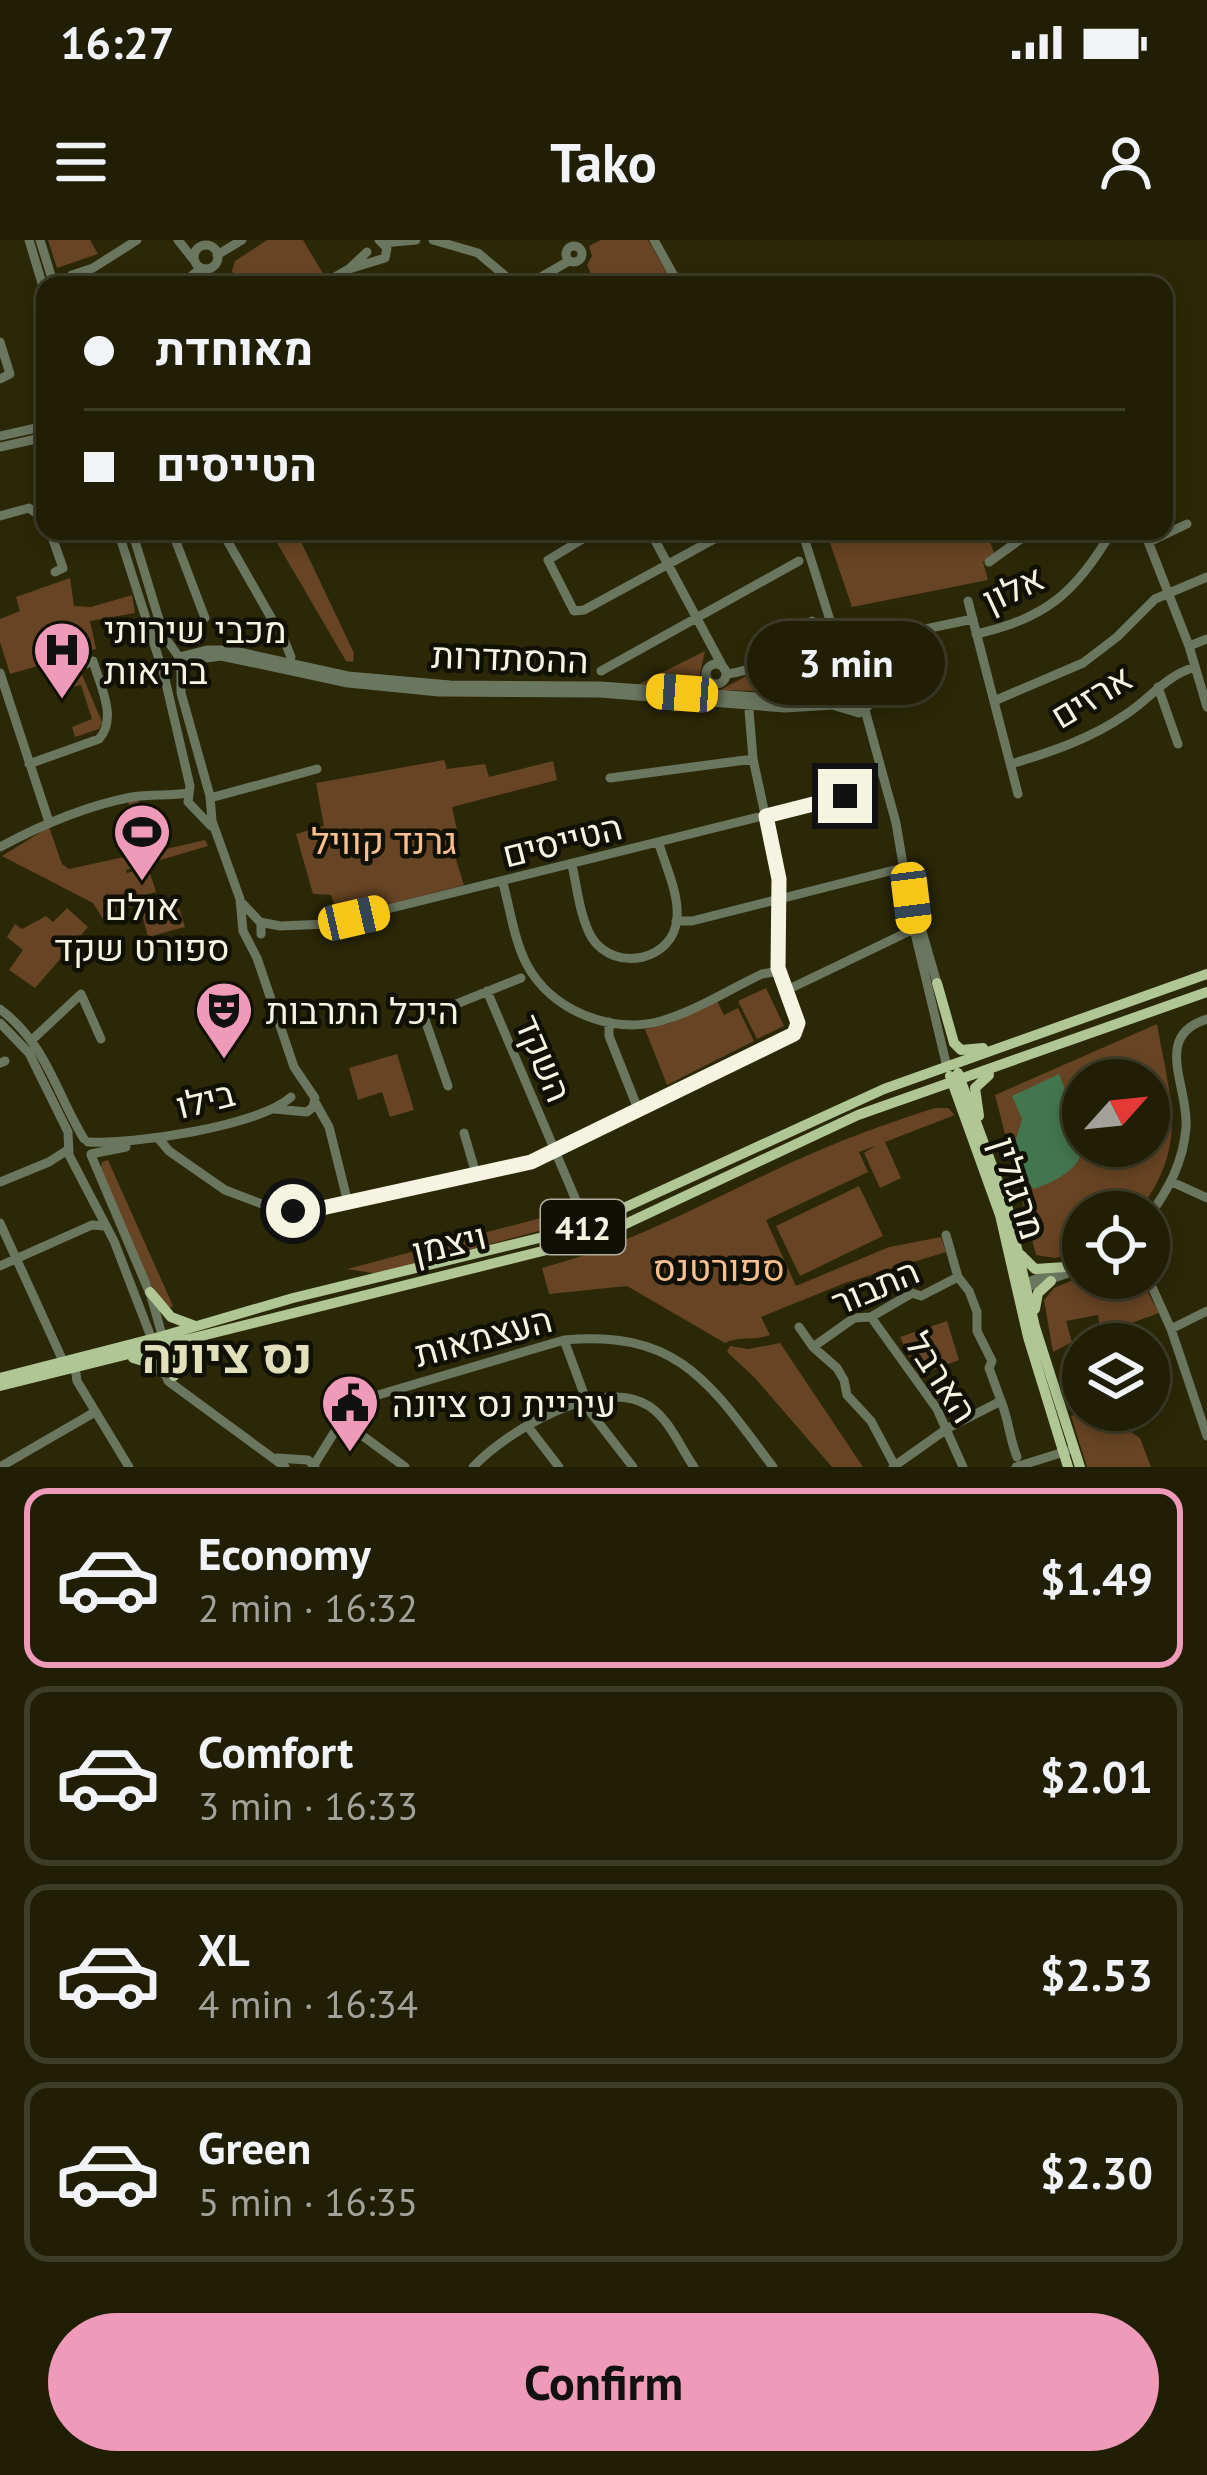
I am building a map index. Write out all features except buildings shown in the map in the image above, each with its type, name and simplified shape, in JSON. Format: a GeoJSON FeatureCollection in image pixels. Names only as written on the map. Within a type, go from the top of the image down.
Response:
{"type":"FeatureCollection","features":[{"type":"Feature","properties":{"kind":"main road","name":"412"},"geometry":{"type":"LineString","coordinates":[[951,1066],[1207,974]]}},
{"type":"Feature","properties":{"kind":"main road"},"geometry":{"type":"LineString","coordinates":[[937,983],[954,1043],[970,1052],[1135,1000]]}},
{"type":"Feature","properties":{"kind":"main road","name":"412"},"geometry":{"type":"LineString","coordinates":[[957,1085],[1207,992]]}},
{"type":"Feature","properties":{"kind":"main road"},"geometry":{"type":"LineString","coordinates":[[990,1160],[975,1088],[982,1079],[1020,1059]]}},
{"type":"Feature","properties":{"kind":"main road","name":"מרגולין"},"geometry":{"type":"LineString","coordinates":[[951,1066],[1034,1324],[1066,1454]]}},
{"type":"Feature","properties":{"kind":"main road","name":"ויצמן"},"geometry":{"type":"LineString","coordinates":[[69,1364],[124,1357],[199,1326],[293,1298],[580,1228],[868,1096],[951,1066]]}},
{"type":"Feature","properties":{"kind":"main road","name":"מרגולין"},"geometry":{"type":"LineString","coordinates":[[957,1085],[990,1160],[1018,1252],[1031,1351],[1066,1454],[1080,1467]]}},
{"type":"Feature","properties":{"kind":"main road","name":"ויצמן"},"geometry":{"type":"LineString","coordinates":[[0,1382],[189,1340],[597,1235],[834,1125],[922,1092],[957,1085]]}},
{"type":"Feature","properties":{"kind":"main road"},"geometry":{"type":"LineString","coordinates":[[922,1092],[952,1100],[967,1126]]}},
{"type":"Feature","properties":{"kind":"main road"},"geometry":{"type":"LineString","coordinates":[[1018,1252],[1033,1268],[1062,1267]]}},
{"type":"Feature","properties":{"kind":"main road"},"geometry":{"type":"LineString","coordinates":[[1034,1324],[1036,1298],[1052,1281]]}},
{"type":"Feature","properties":{"kind":"main road"},"geometry":{"type":"LineString","coordinates":[[150,1292],[176,1320],[199,1326]]}},
{"type":"Feature","properties":{"kind":"main road"},"geometry":{"type":"LineString","coordinates":[[124,1357],[149,1362],[168,1374],[189,1340]]}},
{"type":"Feature","properties":{"kind":"street"},"geometry":{"type":"LineString","coordinates":[[29,240],[40,276]]}},
{"type":"Feature","properties":{"kind":"street"},"geometry":{"type":"LineString","coordinates":[[40,240],[51,276]]}},
{"type":"Feature","properties":{"kind":"street"},"geometry":{"type":"LineString","coordinates":[[72,275],[94,268],[137,240]]}},
{"type":"Feature","properties":{"kind":"street"},"geometry":{"type":"LineString","coordinates":[[178,240],[198,264],[214,265],[217,255],[242,240]]}},
{"type":"Feature","properties":{"kind":"street"},"geometry":{"type":"LineString","coordinates":[[337,276],[368,251],[371,243],[414,240]]}},
{"type":"Feature","properties":{"kind":"street"},"geometry":{"type":"LineString","coordinates":[[386,258],[414,240]]}},
{"type":"Feature","properties":{"kind":"street"},"geometry":{"type":"LineString","coordinates":[[433,240],[478,253],[508,276]]}},
{"type":"Feature","properties":{"kind":"street"},"geometry":{"type":"LineString","coordinates":[[654,240],[674,276]]}},
{"type":"Feature","properties":{"kind":"street"},"geometry":{"type":"LineString","coordinates":[[381,241],[387,248],[386,258]]}},
{"type":"Feature","properties":{"kind":"street"},"geometry":{"type":"LineString","coordinates":[[542,276],[568,261],[566,251],[574,243]]}},
{"type":"Feature","properties":{"kind":"street"},"geometry":{"type":"LineString","coordinates":[[198,264],[195,252],[203,246],[217,255]]}},
{"type":"Feature","properties":{"kind":"street"},"geometry":{"type":"LineString","coordinates":[[368,251],[386,258]]}},
{"type":"Feature","properties":{"kind":"street"},"geometry":{"type":"LineString","coordinates":[[188,276],[198,264]]}},
{"type":"Feature","properties":{"kind":"street"},"geometry":{"type":"LineString","coordinates":[[0,342],[10,374],[0,379]]}},
{"type":"Feature","properties":{"kind":"street"},"geometry":{"type":"LineString","coordinates":[[0,436],[36,428]]}},
{"type":"Feature","properties":{"kind":"street"},"geometry":{"type":"LineString","coordinates":[[0,447],[36,439]]}},
{"type":"Feature","properties":{"kind":"street"},"geometry":{"type":"LineString","coordinates":[[0,516],[28,508],[36,514]]}},
{"type":"Feature","properties":{"kind":"street"},"geometry":{"type":"LineString","coordinates":[[1173,528],[1187,524]]}},
{"type":"Feature","properties":{"kind":"street"},"geometry":{"type":"LineString","coordinates":[[53,540],[63,568],[55,572]]}},
{"type":"Feature","properties":{"kind":"street"},"geometry":{"type":"LineString","coordinates":[[121,540],[164,675],[193,809],[218,836]]}},
{"type":"Feature","properties":{"kind":"street"},"geometry":{"type":"LineString","coordinates":[[136,540],[164,636],[179,663],[218,836],[254,929],[257,958],[292,1061],[312,1107],[329,1126],[348,1203]]}},
{"type":"Feature","properties":{"kind":"street"},"geometry":{"type":"LineString","coordinates":[[175,540],[205,618]]}},
{"type":"Feature","properties":{"kind":"street"},"geometry":{"type":"LineString","coordinates":[[227,540],[285,642],[289,667]]}},
{"type":"Feature","properties":{"kind":"street"},"geometry":{"type":"LineString","coordinates":[[581,540],[548,560],[574,611],[584,610],[713,540]]}},
{"type":"Feature","properties":{"kind":"street"},"geometry":{"type":"LineString","coordinates":[[655,540],[725,671],[723,680],[715,684],[708,680],[712,648]]}},
{"type":"Feature","properties":{"kind":"street"},"geometry":{"type":"LineString","coordinates":[[805,540],[843,662],[848,689],[843,706],[860,711],[870,729],[951,1066]]}},
{"type":"Feature","properties":{"kind":"street"},"geometry":{"type":"LineString","coordinates":[[989,562],[1020,540]]}},
{"type":"Feature","properties":{"kind":"street","name":"אלון"},"geometry":{"type":"LineString","coordinates":[[976,634],[1014,624],[1068,592],[1088,572],[1107,540]]}},
{"type":"Feature","properties":{"kind":"street"},"geometry":{"type":"LineString","coordinates":[[1147,540],[1190,646],[1206,701]]}},
{"type":"Feature","properties":{"kind":"street"},"geometry":{"type":"LineString","coordinates":[[601,671],[799,561]]}},
{"type":"Feature","properties":{"kind":"street"},"geometry":{"type":"LineString","coordinates":[[994,701],[1083,663],[1118,637],[1151,603],[1207,577]]}},
{"type":"Feature","properties":{"kind":"street"},"geometry":{"type":"LineString","coordinates":[[968,601],[1018,794]]}},
{"type":"Feature","properties":{"kind":"street"},"geometry":{"type":"LineString","coordinates":[[907,633],[973,620]]}},
{"type":"Feature","properties":{"kind":"street"},"geometry":{"type":"LineString","coordinates":[[708,668],[716,664],[725,671],[744,670],[797,642],[816,628],[812,621]]}},
{"type":"Feature","properties":{"kind":"street"},"geometry":{"type":"LineString","coordinates":[[1190,646],[1207,639]]}},
{"type":"Feature","properties":{"kind":"street"},"geometry":{"type":"LineString","coordinates":[[160,663],[164,656],[179,663]]}},
{"type":"Feature","properties":{"kind":"street","name":"ההסתדרות"},"geometry":{"type":"LineString","coordinates":[[164,675],[179,663],[220,656],[348,676],[442,684],[600,686],[748,702],[843,706]]}},
{"type":"Feature","properties":{"kind":"street"},"geometry":{"type":"LineString","coordinates":[[29,764],[105,733],[106,706],[93,662],[85,664]]}},
{"type":"Feature","properties":{"kind":"street","name":"ההסתדרות"},"geometry":{"type":"LineString","coordinates":[[289,667],[348,683],[439,692],[600,693],[724,704],[813,701],[848,689]]}},
{"type":"Feature","properties":{"kind":"street","name":"ארזים"},"geometry":{"type":"LineString","coordinates":[[1011,764],[1055,751],[1099,730],[1129,712],[1172,674],[1195,667]]}},
{"type":"Feature","properties":{"kind":"street"},"geometry":{"type":"LineString","coordinates":[[0,673],[49,821]]}},
{"type":"Feature","properties":{"kind":"street"},"geometry":{"type":"LineString","coordinates":[[1158,686],[1178,744]]}},
{"type":"Feature","properties":{"kind":"street"},"geometry":{"type":"LineString","coordinates":[[848,689],[868,693],[860,711]]}},
{"type":"Feature","properties":{"kind":"street"},"geometry":{"type":"LineString","coordinates":[[153,1139],[212,1183],[260,1204],[301,1211],[521,1165],[794,1034],[798,1026],[779,971],[779,898],[753,759],[748,702]]}},
{"type":"Feature","properties":{"kind":"street"},"geometry":{"type":"LineString","coordinates":[[724,704],[749,731]]}},
{"type":"Feature","properties":{"kind":"street"},"geometry":{"type":"LineString","coordinates":[[610,778],[753,759]]}},
{"type":"Feature","properties":{"kind":"street"},"geometry":{"type":"LineString","coordinates":[[209,797],[317,769]]}},
{"type":"Feature","properties":{"kind":"street"},"geometry":{"type":"LineString","coordinates":[[0,848],[49,821],[126,798],[200,788],[209,797]]}},
{"type":"Feature","properties":{"kind":"street"},"geometry":{"type":"LineString","coordinates":[[158,794],[193,809],[204,809],[209,797]]}},
{"type":"Feature","properties":{"kind":"street","name":"הטייסים"},"geometry":{"type":"LineString","coordinates":[[254,929],[327,924],[855,794]]}},
{"type":"Feature","properties":{"kind":"street"},"geometry":{"type":"LineString","coordinates":[[572,865],[590,933],[610,954],[634,959],[649,956],[665,945],[676,921],[674,895],[659,844]]}},
{"type":"Feature","properties":{"kind":"street"},"geometry":{"type":"LineString","coordinates":[[676,921],[692,921],[906,867]]}},
{"type":"Feature","properties":{"kind":"street"},"geometry":{"type":"LineString","coordinates":[[503,883],[522,953],[534,976],[567,1006],[609,1022],[661,1021],[762,974],[779,971]]}},
{"type":"Feature","properties":{"kind":"street"},"geometry":{"type":"LineString","coordinates":[[917,927],[937,983],[951,1066]]}},
{"type":"Feature","properties":{"kind":"street"},"geometry":{"type":"LineString","coordinates":[[785,991],[917,927]]}},
{"type":"Feature","properties":{"kind":"street"},"geometry":{"type":"LineString","coordinates":[[448,1086],[424,1017],[521,978]]}},
{"type":"Feature","properties":{"kind":"street","name":"השקד"},"geometry":{"type":"LineString","coordinates":[[487,991],[581,1212]]}},
{"type":"Feature","properties":{"kind":"street"},"geometry":{"type":"LineString","coordinates":[[33,1039],[82,994],[101,1039]]}},
{"type":"Feature","properties":{"kind":"street"},"geometry":{"type":"LineString","coordinates":[[0,1010],[33,1039],[88,1148],[150,1292],[168,1374],[190,1400],[265,1457],[302,1464]]}},
{"type":"Feature","properties":{"kind":"street"},"geometry":{"type":"LineString","coordinates":[[1166,1191],[1186,1127],[1176,1056],[1180,1035],[1207,1018]]}},
{"type":"Feature","properties":{"kind":"street"},"geometry":{"type":"LineString","coordinates":[[609,1022],[609,1036],[638,1109]]}},
{"type":"Feature","properties":{"kind":"street"},"geometry":{"type":"LineString","coordinates":[[0,1023],[29,1053],[159,1343]]}},
{"type":"Feature","properties":{"kind":"street"},"geometry":{"type":"LineString","coordinates":[[292,1061],[293,1100],[312,1107]]}},
{"type":"Feature","properties":{"kind":"street","name":"בילו"},"geometry":{"type":"LineString","coordinates":[[88,1148],[153,1139],[275,1108],[307,1089]]}},
{"type":"Feature","properties":{"kind":"street"},"geometry":{"type":"LineString","coordinates":[[464,1133],[476,1174]]}},
{"type":"Feature","properties":{"kind":"street"},"geometry":{"type":"LineString","coordinates":[[71,1153],[83,1162],[88,1148]]}},
{"type":"Feature","properties":{"kind":"street"},"geometry":{"type":"LineString","coordinates":[[0,1182],[88,1148]]}},
{"type":"Feature","properties":{"kind":"street"},"geometry":{"type":"LineString","coordinates":[[1172,1182],[1207,1198]]}},
{"type":"Feature","properties":{"kind":"street"},"geometry":{"type":"LineString","coordinates":[[0,1222],[77,1382],[129,1467]]}},
{"type":"Feature","properties":{"kind":"street"},"geometry":{"type":"LineString","coordinates":[[0,1266],[92,1225],[107,1226]]}},
{"type":"Feature","properties":{"kind":"street","name":"התבור"},"geometry":{"type":"LineString","coordinates":[[946,1235],[958,1277],[977,1312],[977,1331],[992,1361],[989,1368],[1011,1425],[1016,1462]]}},
{"type":"Feature","properties":{"kind":"street"},"geometry":{"type":"LineString","coordinates":[[1023,1287],[1062,1268]]}},
{"type":"Feature","properties":{"kind":"street"},"geometry":{"type":"LineString","coordinates":[[1023,1287],[1062,1276]]}},
{"type":"Feature","properties":{"kind":"street","name":"התבור"},"geometry":{"type":"LineString","coordinates":[[813,1347],[854,1318],[872,1317],[890,1309],[900,1297],[912,1292],[921,1296],[958,1277]]}},
{"type":"Feature","properties":{"kind":"street"},"geometry":{"type":"LineString","coordinates":[[1157,1299],[1207,1436]]}},
{"type":"Feature","properties":{"kind":"street"},"geometry":{"type":"LineString","coordinates":[[1171,1329],[1207,1311]]}},
{"type":"Feature","properties":{"kind":"street","name":"הארבל"},"geometry":{"type":"LineString","coordinates":[[872,1317],[948,1428],[963,1467]]}},
{"type":"Feature","properties":{"kind":"street"},"geometry":{"type":"LineString","coordinates":[[799,1327],[837,1368],[847,1395],[871,1421],[894,1466],[948,1428],[1000,1401]]}},
{"type":"Feature","properties":{"kind":"street"},"geometry":{"type":"LineString","coordinates":[[564,1340],[584,1400],[633,1467]]}},
{"type":"Feature","properties":{"kind":"street","name":"העצמאות"},"geometry":{"type":"LineString","coordinates":[[302,1464],[353,1405],[377,1393],[564,1340],[628,1342],[682,1362],[715,1390],[773,1467]]}},
{"type":"Feature","properties":{"kind":"street"},"geometry":{"type":"LineString","coordinates":[[473,1467],[529,1428],[584,1400],[610,1395],[649,1406],[694,1467]]}},
{"type":"Feature","properties":{"kind":"street"},"geometry":{"type":"LineString","coordinates":[[0,1467],[95,1412]]}},
{"type":"Feature","properties":{"kind":"street"},"geometry":{"type":"LineString","coordinates":[[341,1420],[405,1467]]}},
{"type":"Feature","properties":{"kind":"street"},"geometry":{"type":"LineString","coordinates":[[529,1428],[559,1467]]}},
{"type":"Feature","properties":{"kind":"street"},"geometry":{"type":"LineString","coordinates":[[915,1453],[924,1467]]}},
{"type":"Feature","properties":{"kind":"street"},"geometry":{"type":"LineString","coordinates":[[1016,1462],[1066,1454]]}},
{"type":"Feature","properties":{"kind":"street"},"geometry":{"type":"LineString","coordinates":[[265,1457],[302,1464]]}},
{"type":"Feature","properties":{"kind":"green space"},"geometry":{"type":"Polygon","coordinates":[[[48,240],[90,240],[98,254],[57,268],[48,240]]]}},
{"type":"Feature","properties":{"kind":"green space"},"geometry":{"type":"Polygon","coordinates":[[[267,240],[303,240],[324,276],[235,276],[235,261],[267,240]]]}},
{"type":"Feature","properties":{"kind":"green space"},"geometry":{"type":"Polygon","coordinates":[[[601,240],[648,240],[667,273],[587,276],[589,246],[601,240]]]}},
{"type":"Feature","properties":{"kind":"green space"},"geometry":{"type":"Polygon","coordinates":[[[275,540],[300,540],[354,653],[353,662],[346,661],[275,540]]]}},
{"type":"Feature","properties":{"kind":"green space"},"geometry":{"type":"Polygon","coordinates":[[[829,540],[989,540],[995,555],[983,562],[988,580],[852,607],[829,540]]]}},
{"type":"Feature","properties":{"kind":"green space"},"geometry":{"type":"Polygon","coordinates":[[[70,578],[74,606],[91,607],[132,595],[135,613],[90,621],[96,649],[10,674],[0,642],[0,619],[20,611],[16,597],[70,578]]]}},
{"type":"Feature","properties":{"kind":"green space"},"geometry":{"type":"Polygon","coordinates":[[[705,651],[699,678],[714,690],[635,686],[705,651]]]}},
{"type":"Feature","properties":{"kind":"green space"},"geometry":{"type":"Polygon","coordinates":[[[833,657],[836,682],[826,693],[720,690],[775,661],[787,681],[833,657]]]}},
{"type":"Feature","properties":{"kind":"green space"},"geometry":{"type":"Polygon","coordinates":[[[75,658],[102,722],[99,729],[75,737],[72,727],[92,719],[81,685],[65,689],[55,661],[75,658]]]}},
{"type":"Feature","properties":{"kind":"green space","name":"גרנד קוויל"},"geometry":{"type":"Polygon","coordinates":[[[444,760],[447,769],[485,764],[489,777],[553,761],[557,780],[452,807],[457,830],[448,833],[464,885],[339,917],[331,895],[313,894],[296,834],[324,826],[316,783],[444,760]]]}},
{"type":"Feature","properties":{"kind":"green space"},"geometry":{"type":"Polygon","coordinates":[[[138,800],[153,852],[205,840],[208,846],[126,870],[148,867],[156,892],[135,898],[130,887],[134,904],[105,922],[93,903],[2,856],[49,827],[62,864],[69,869],[142,853],[128,801],[138,800]]]}},
{"type":"Feature","properties":{"kind":"green space"},"geometry":{"type":"Polygon","coordinates":[[[178,904],[185,927],[148,937],[142,914],[178,904]]]}},
{"type":"Feature","properties":{"kind":"green space"},"geometry":{"type":"Polygon","coordinates":[[[67,908],[88,927],[35,988],[9,970],[23,950],[7,937],[15,924],[22,929],[46,916],[53,922],[67,908]]]}},
{"type":"Feature","properties":{"kind":"green space"},"geometry":{"type":"Polygon","coordinates":[[[766,988],[784,1026],[757,1039],[738,1001],[766,988]]]}},
{"type":"Feature","properties":{"kind":"green space"},"geometry":{"type":"Polygon","coordinates":[[[717,1001],[724,1015],[738,1008],[754,1041],[667,1085],[645,1029],[668,1024],[717,1001]]]}},
{"type":"Feature","properties":{"kind":"green space"},"geometry":{"type":"Polygon","coordinates":[[[1157,1024],[1163,1059],[1077,1059],[1157,1024]]]}},
{"type":"Feature","properties":{"kind":"green space"},"geometry":{"type":"Polygon","coordinates":[[[397,1054],[414,1110],[390,1117],[382,1092],[358,1100],[349,1068],[397,1054]]]}},
{"type":"Feature","properties":{"kind":"green space"},"geometry":{"type":"Polygon","coordinates":[[[1062,1066],[1062,1167],[1164,1167],[1152,1191],[1062,1191],[1062,1256],[1036,1255],[995,1095],[1062,1066]]]}},
{"type":"Feature","properties":{"kind":"green space","name":"ספורטנס"},"geometry":{"type":"Polygon","coordinates":[[[935,1108],[948,1108],[955,1115],[885,1142],[901,1178],[880,1188],[864,1153],[875,1146],[859,1152],[868,1172],[766,1220],[796,1286],[889,1247],[941,1237],[946,1252],[845,1283],[761,1317],[770,1335],[725,1343],[627,1286],[549,1294],[542,1268],[636,1235],[824,1148],[935,1108]]]}},
{"type":"Feature","properties":{"kind":"green space"},"geometry":{"type":"Polygon","coordinates":[[[108,1160],[173,1306],[168,1309],[149,1281],[100,1171],[102,1162],[108,1160]]]}},
{"type":"Feature","properties":{"kind":"green space"},"geometry":{"type":"Polygon","coordinates":[[[859,1186],[883,1236],[800,1276],[776,1226],[859,1186]]]}},
{"type":"Feature","properties":{"kind":"green space"},"geometry":{"type":"Polygon","coordinates":[[[575,1209],[580,1220],[379,1274],[347,1269],[575,1209]]]}},
{"type":"Feature","properties":{"kind":"green space"},"geometry":{"type":"Polygon","coordinates":[[[1062,1285],[1062,1299],[1151,1299],[1159,1313],[1131,1323],[1099,1323],[1098,1315],[1066,1321],[1062,1323],[1062,1347],[1053,1352],[1044,1300],[1062,1285]]]}},
{"type":"Feature","properties":{"kind":"green space"},"geometry":{"type":"Polygon","coordinates":[[[947,1321],[959,1360],[918,1376],[900,1337],[947,1321]]]}},
{"type":"Feature","properties":{"kind":"green space"},"geometry":{"type":"Polygon","coordinates":[[[780,1343],[863,1467],[832,1467],[727,1352],[730,1346],[748,1349],[780,1343]]]}},
{"type":"Feature","properties":{"kind":"green space"},"geometry":{"type":"Polygon","coordinates":[[[1076,1431],[1129,1431],[1140,1438],[1151,1467],[1087,1467],[1076,1431]]]}},
{"type":"Feature","properties":{"kind":"shaded area"},"geometry":{"type":"Polygon","coordinates":[[[1059,1074],[1062,1082],[1062,1167],[1073,1167],[1034,1189],[1017,1156],[1015,1142],[1022,1119],[1012,1096],[1059,1074]]]}},
{"type":"Feature","properties":{"kind":"place","name":"מכבי שירותי בריאות"},"geometry":{"type":"Point","coordinates":[62,701]}},
{"type":"Feature","properties":{"kind":"place","name":"אולם ספורט שקד"},"geometry":{"type":"Point","coordinates":[142,883]}},
{"type":"Feature","properties":{"kind":"place","name":"היכל התרבות"},"geometry":{"type":"Point","coordinates":[224,1061]}},
{"type":"Feature","properties":{"kind":"place","name":"עיריית נס ציונה"},"geometry":{"type":"Point","coordinates":[350,1454]}},
{"type":"Feature","properties":{"kind":"district","name":"נס ציונה"},"geometry":{"type":"Point","coordinates":[227,1355]}},
{"type":"Feature","properties":{"kind":"route"},"geometry":{"type":"LineString","coordinates":[[293,1211],[531,1162],[794,1034],[798,1023],[778,968],[779,879],[766,816],[845,796]]}}]}
